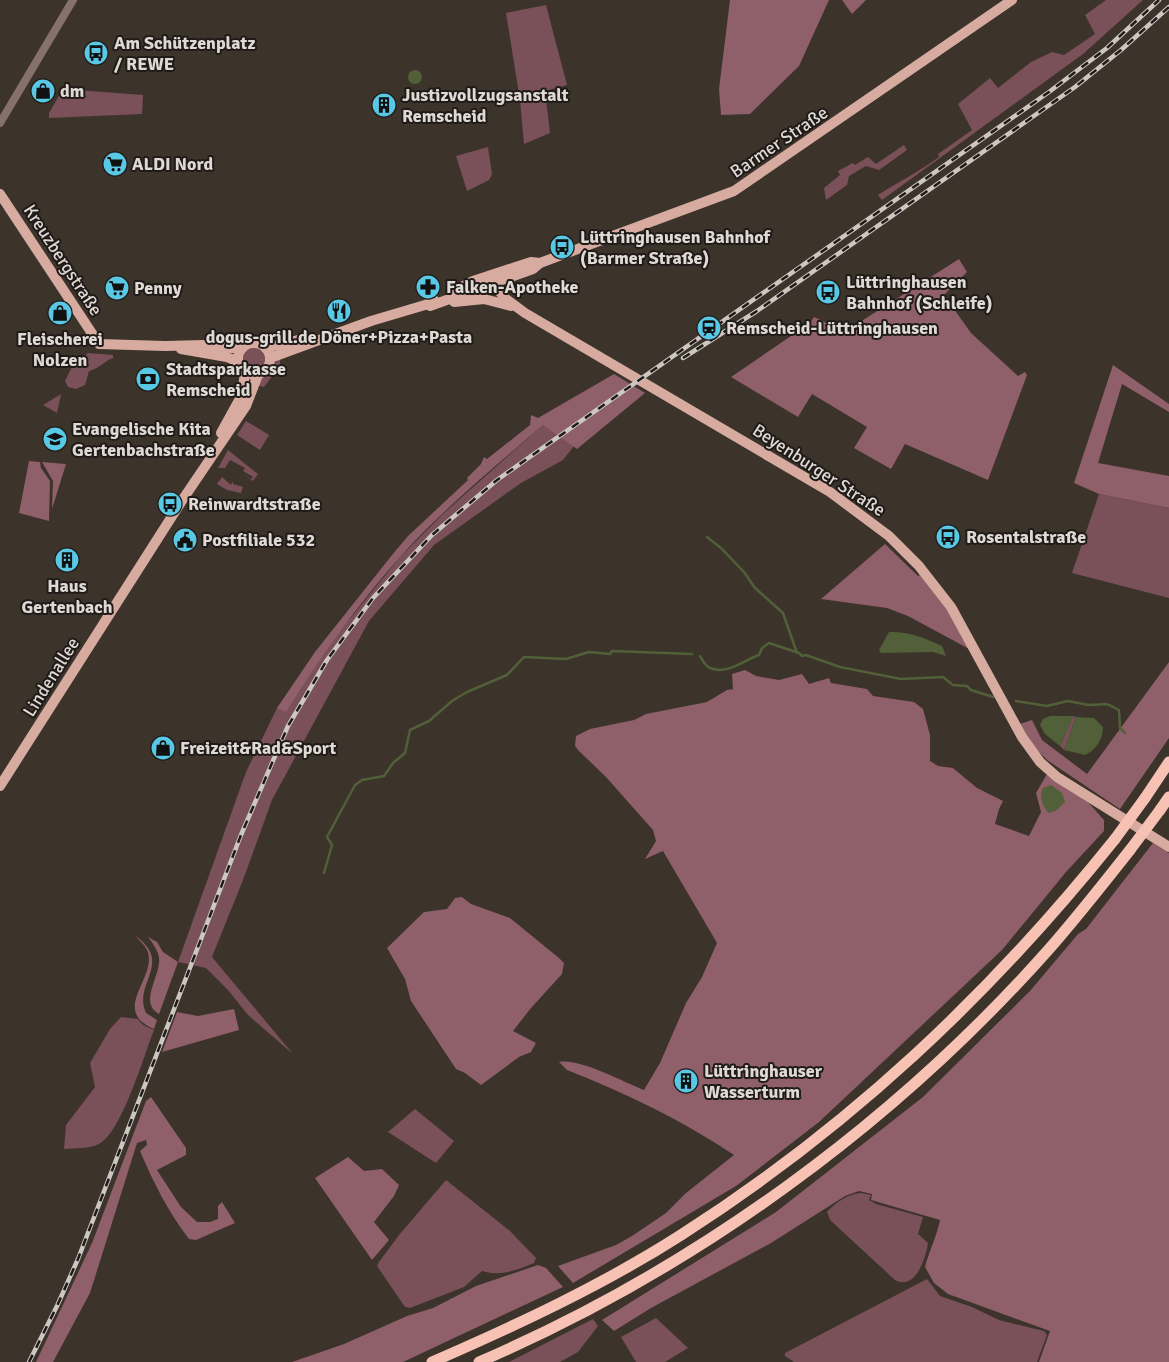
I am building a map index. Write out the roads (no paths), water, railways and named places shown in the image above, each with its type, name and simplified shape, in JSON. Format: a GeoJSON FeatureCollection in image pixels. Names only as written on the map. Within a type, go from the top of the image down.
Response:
{"type":"FeatureCollection","features":[{"type":"Feature","properties":{"kind":"highway"},"geometry":{"type":"LineString","coordinates":[[432,1362],[561,1302],[679,1236],[750,1189],[866,1100],[942,1031],[1034,936],[1115,839],[1169,762]]}},
{"type":"Feature","properties":{"kind":"highway"},"geometry":{"type":"LineString","coordinates":[[479,1362],[600,1303],[689,1252],[764,1202],[875,1116],[937,1063],[1049,949],[1130,850],[1169,797]]}},
{"type":"Feature","properties":{"kind":"main road","name":"Barmer Straße"},"geometry":{"type":"LineString","coordinates":[[270,358],[371,321],[428,305],[531,262],[540,263],[734,192],[1012,0]]}},
{"type":"Feature","properties":{"kind":"main road","name":"Kreuzbergstraße"},"geometry":{"type":"LineString","coordinates":[[0,194],[99,344],[176,346]]}},
{"type":"Feature","properties":{"kind":"main road"},"geometry":{"type":"LineString","coordinates":[[491,279],[492,292],[501,302]]}},
{"type":"Feature","properties":{"kind":"main road"},"geometry":{"type":"LineString","coordinates":[[491,279],[517,308]]}},
{"type":"Feature","properties":{"kind":"main road"},"geometry":{"type":"LineString","coordinates":[[428,305],[437,307],[463,299],[474,299],[501,302],[517,308]]}},
{"type":"Feature","properties":{"kind":"main road","name":"Beyenburger Straße"},"geometry":{"type":"LineString","coordinates":[[517,308],[830,492],[889,536],[919,566],[951,607],[1022,737],[1036,758],[1057,777],[1169,847]]}},
{"type":"Feature","properties":{"kind":"main road","name":"Barmer Straße"},"geometry":{"type":"LineString","coordinates":[[266,348],[355,323],[371,321]]}},
{"type":"Feature","properties":{"kind":"main road"},"geometry":{"type":"LineString","coordinates":[[253,343],[260,344],[266,348],[270,358],[268,367],[258,375],[245,372],[238,362],[227,357],[186,351],[176,346],[204,345],[241,349],[253,343]]}},
{"type":"Feature","properties":{"kind":"main road"},"geometry":{"type":"LineString","coordinates":[[238,362],[241,349]]}},
{"type":"Feature","properties":{"kind":"main road","name":"Lindenallee"},"geometry":{"type":"LineString","coordinates":[[0,786],[210,459],[242,395],[245,372]]}},
{"type":"Feature","properties":{"kind":"main road","name":"Lindenallee"},"geometry":{"type":"LineString","coordinates":[[210,459],[216,454],[246,406],[258,375]]}},
{"type":"Feature","properties":{"kind":"street"},"geometry":{"type":"LineString","coordinates":[[0,123],[73,0]]}},
{"type":"Feature","properties":{"kind":"waterway"},"geometry":{"type":"LineString","coordinates":[[707,537],[721,548],[744,572],[755,588],[783,613],[797,653]]}},
{"type":"Feature","properties":{"kind":"waterway"},"geometry":{"type":"LineString","coordinates":[[700,656],[708,667],[716,670],[728,669],[759,655],[762,648],[769,643],[799,653],[802,656],[806,655],[840,667],[901,679],[943,677],[953,685],[967,686],[971,690],[993,697]]}},
{"type":"Feature","properties":{"kind":"waterway"},"geometry":{"type":"LineString","coordinates":[[324,873],[332,845],[327,837],[355,785],[362,780],[384,776],[393,763],[405,753],[410,730],[429,721],[452,701],[467,692],[507,675],[524,657],[566,659],[589,652],[610,654],[612,651],[692,654]]}},
{"type":"Feature","properties":{"kind":"waterway"},"geometry":{"type":"LineString","coordinates":[[1016,701],[1047,706],[1068,701],[1089,705],[1107,704],[1119,710],[1120,728],[1125,733]]}},
{"type":"Feature","properties":{"kind":"railway"},"geometry":{"type":"LineString","coordinates":[[29,1362],[78,1259],[241,835],[288,726],[327,660],[373,598],[432,535],[497,480],[1049,92],[1107,48],[1159,0]]}},
{"type":"Feature","properties":{"kind":"railway"},"geometry":{"type":"LineString","coordinates":[[683,358],[757,311],[1075,87],[1121,50],[1169,7]]}},
{"type":"Feature","properties":{"kind":"place","name":"Am Schützenplatz / REWE"},"geometry":{"type":"Point","coordinates":[96,53]}},
{"type":"Feature","properties":{"kind":"place","name":"dm"},"geometry":{"type":"Point","coordinates":[43,91]}},
{"type":"Feature","properties":{"kind":"place","name":"Justizvollzugsanstalt Remscheid"},"geometry":{"type":"Point","coordinates":[384,105]}},
{"type":"Feature","properties":{"kind":"place","name":"ALDI Nord"},"geometry":{"type":"Point","coordinates":[115,164]}},
{"type":"Feature","properties":{"kind":"place","name":"Lüttringhausen Bahnhof (Barmer Straße)"},"geometry":{"type":"Point","coordinates":[562,247]}},
{"type":"Feature","properties":{"kind":"place","name":"Falken-Apotheke"},"geometry":{"type":"Point","coordinates":[428,287]}},
{"type":"Feature","properties":{"kind":"place","name":"Penny"},"geometry":{"type":"Point","coordinates":[117,288]}},
{"type":"Feature","properties":{"kind":"place","name":"Lüttringhausen Bahnhof (Schleife)"},"geometry":{"type":"Point","coordinates":[828,292]}},
{"type":"Feature","properties":{"kind":"place","name":"dogus-grill.de Döner+Pizza+Pasta"},"geometry":{"type":"Point","coordinates":[339,311]}},
{"type":"Feature","properties":{"kind":"place","name":"Fleischerei Nolzen"},"geometry":{"type":"Point","coordinates":[60,313]}},
{"type":"Feature","properties":{"kind":"place","name":"Remscheid-Lüttringhausen"},"geometry":{"type":"Point","coordinates":[709,328]}},
{"type":"Feature","properties":{"kind":"place","name":"Stadtsparkasse Remscheid"},"geometry":{"type":"Point","coordinates":[148,379]}},
{"type":"Feature","properties":{"kind":"place","name":"Evangelische Kita Gertenbachstraße"},"geometry":{"type":"Point","coordinates":[55,439]}},
{"type":"Feature","properties":{"kind":"place","name":"Reinwardtstraße"},"geometry":{"type":"Point","coordinates":[170,504]}},
{"type":"Feature","properties":{"kind":"place","name":"Rosentalstraße"},"geometry":{"type":"Point","coordinates":[948,537]}},
{"type":"Feature","properties":{"kind":"place","name":"Postfiliale 532"},"geometry":{"type":"Point","coordinates":[185,540]}},
{"type":"Feature","properties":{"kind":"place","name":"Haus Gertenbach"},"geometry":{"type":"Point","coordinates":[67,560]}},
{"type":"Feature","properties":{"kind":"place","name":"Freizeit&Rad&Sport"},"geometry":{"type":"Point","coordinates":[163,748]}},
{"type":"Feature","properties":{"kind":"place","name":"Lüttringhauser Wasserturm"},"geometry":{"type":"Point","coordinates":[686,1081]}}]}
